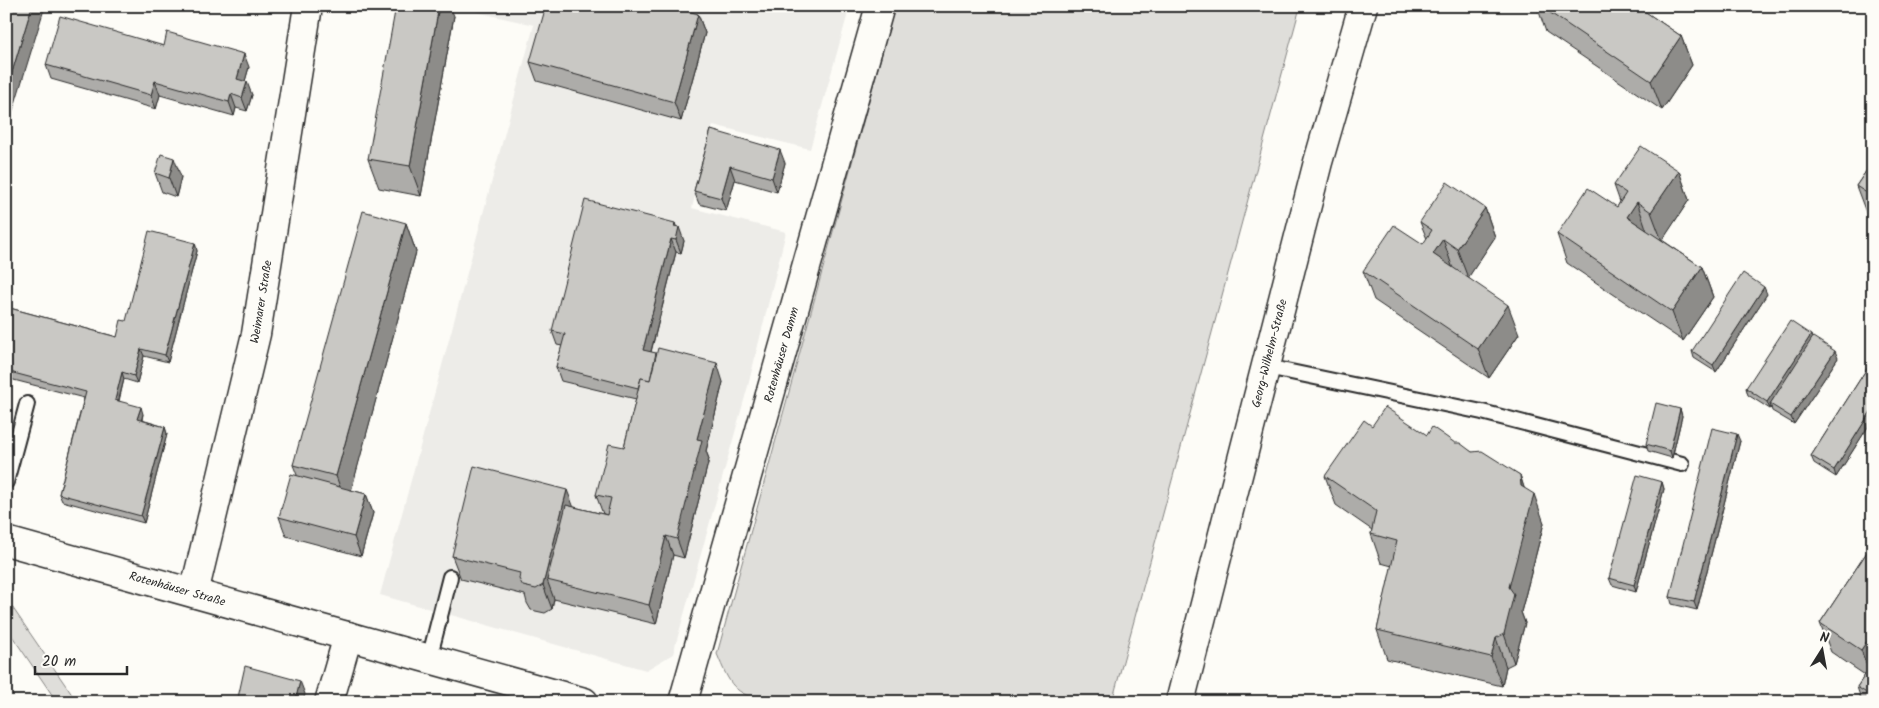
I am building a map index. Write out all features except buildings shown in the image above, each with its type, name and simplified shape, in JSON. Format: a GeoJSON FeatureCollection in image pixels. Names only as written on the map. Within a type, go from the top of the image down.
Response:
{"type":"FeatureCollection","features":[{"type":"Feature","properties":{"kind":"street","name":"Weimarer Straße"},"geometry":{"type":"LineString","coordinates":[[194,593],[256,334],[308,6]]}},
{"type":"Feature","properties":{"kind":"street","name":"Rotenhäuser Damm"},"geometry":{"type":"LineString","coordinates":[[683,702],[880,6]]}},
{"type":"Feature","properties":{"kind":"street","name":"Georg-Wilhelm-Straße"},"geometry":{"type":"LineString","coordinates":[[1180,702],[1318,162],[1363,6]]}},
{"type":"Feature","properties":{"kind":"street","name":"Rotenhäuser Straße"},"geometry":{"type":"LineString","coordinates":[[6,541],[429,659],[511,692],[584,702]]}},
{"type":"Feature","properties":{"kind":"street"},"geometry":{"type":"LineString","coordinates":[[329,702],[348,636]]}},
{"type":"Feature","properties":{"kind":"lane"},"geometry":{"type":"LineString","coordinates":[[1266,367],[1482,412],[1682,464]]}},
{"type":"Feature","properties":{"kind":"lane"},"geometry":{"type":"LineString","coordinates":[[6,482],[28,404]]}},
{"type":"Feature","properties":{"kind":"lane"},"geometry":{"type":"LineString","coordinates":[[429,659],[450,577]]}},
{"type":"Feature","properties":{"kind":"shaded area"},"geometry":{"type":"Polygon","coordinates":[[[478,6],[850,6],[810,149],[713,125],[692,208],[786,232],[748,386],[673,654],[646,670],[380,595],[534,25],[477,12],[478,6]]]}},
{"type":"Feature","properties":{"kind":"shaded area"},"geometry":{"type":"Polygon","coordinates":[[[895,6],[1280,6],[1299,11],[1112,702],[766,702],[739,691],[730,680],[717,654],[895,6]]]}},
{"type":"Feature","properties":{"kind":"shaded area"},"geometry":{"type":"Polygon","coordinates":[[[6,600],[77,702],[57,702],[6,627],[6,600]]]}}]}
